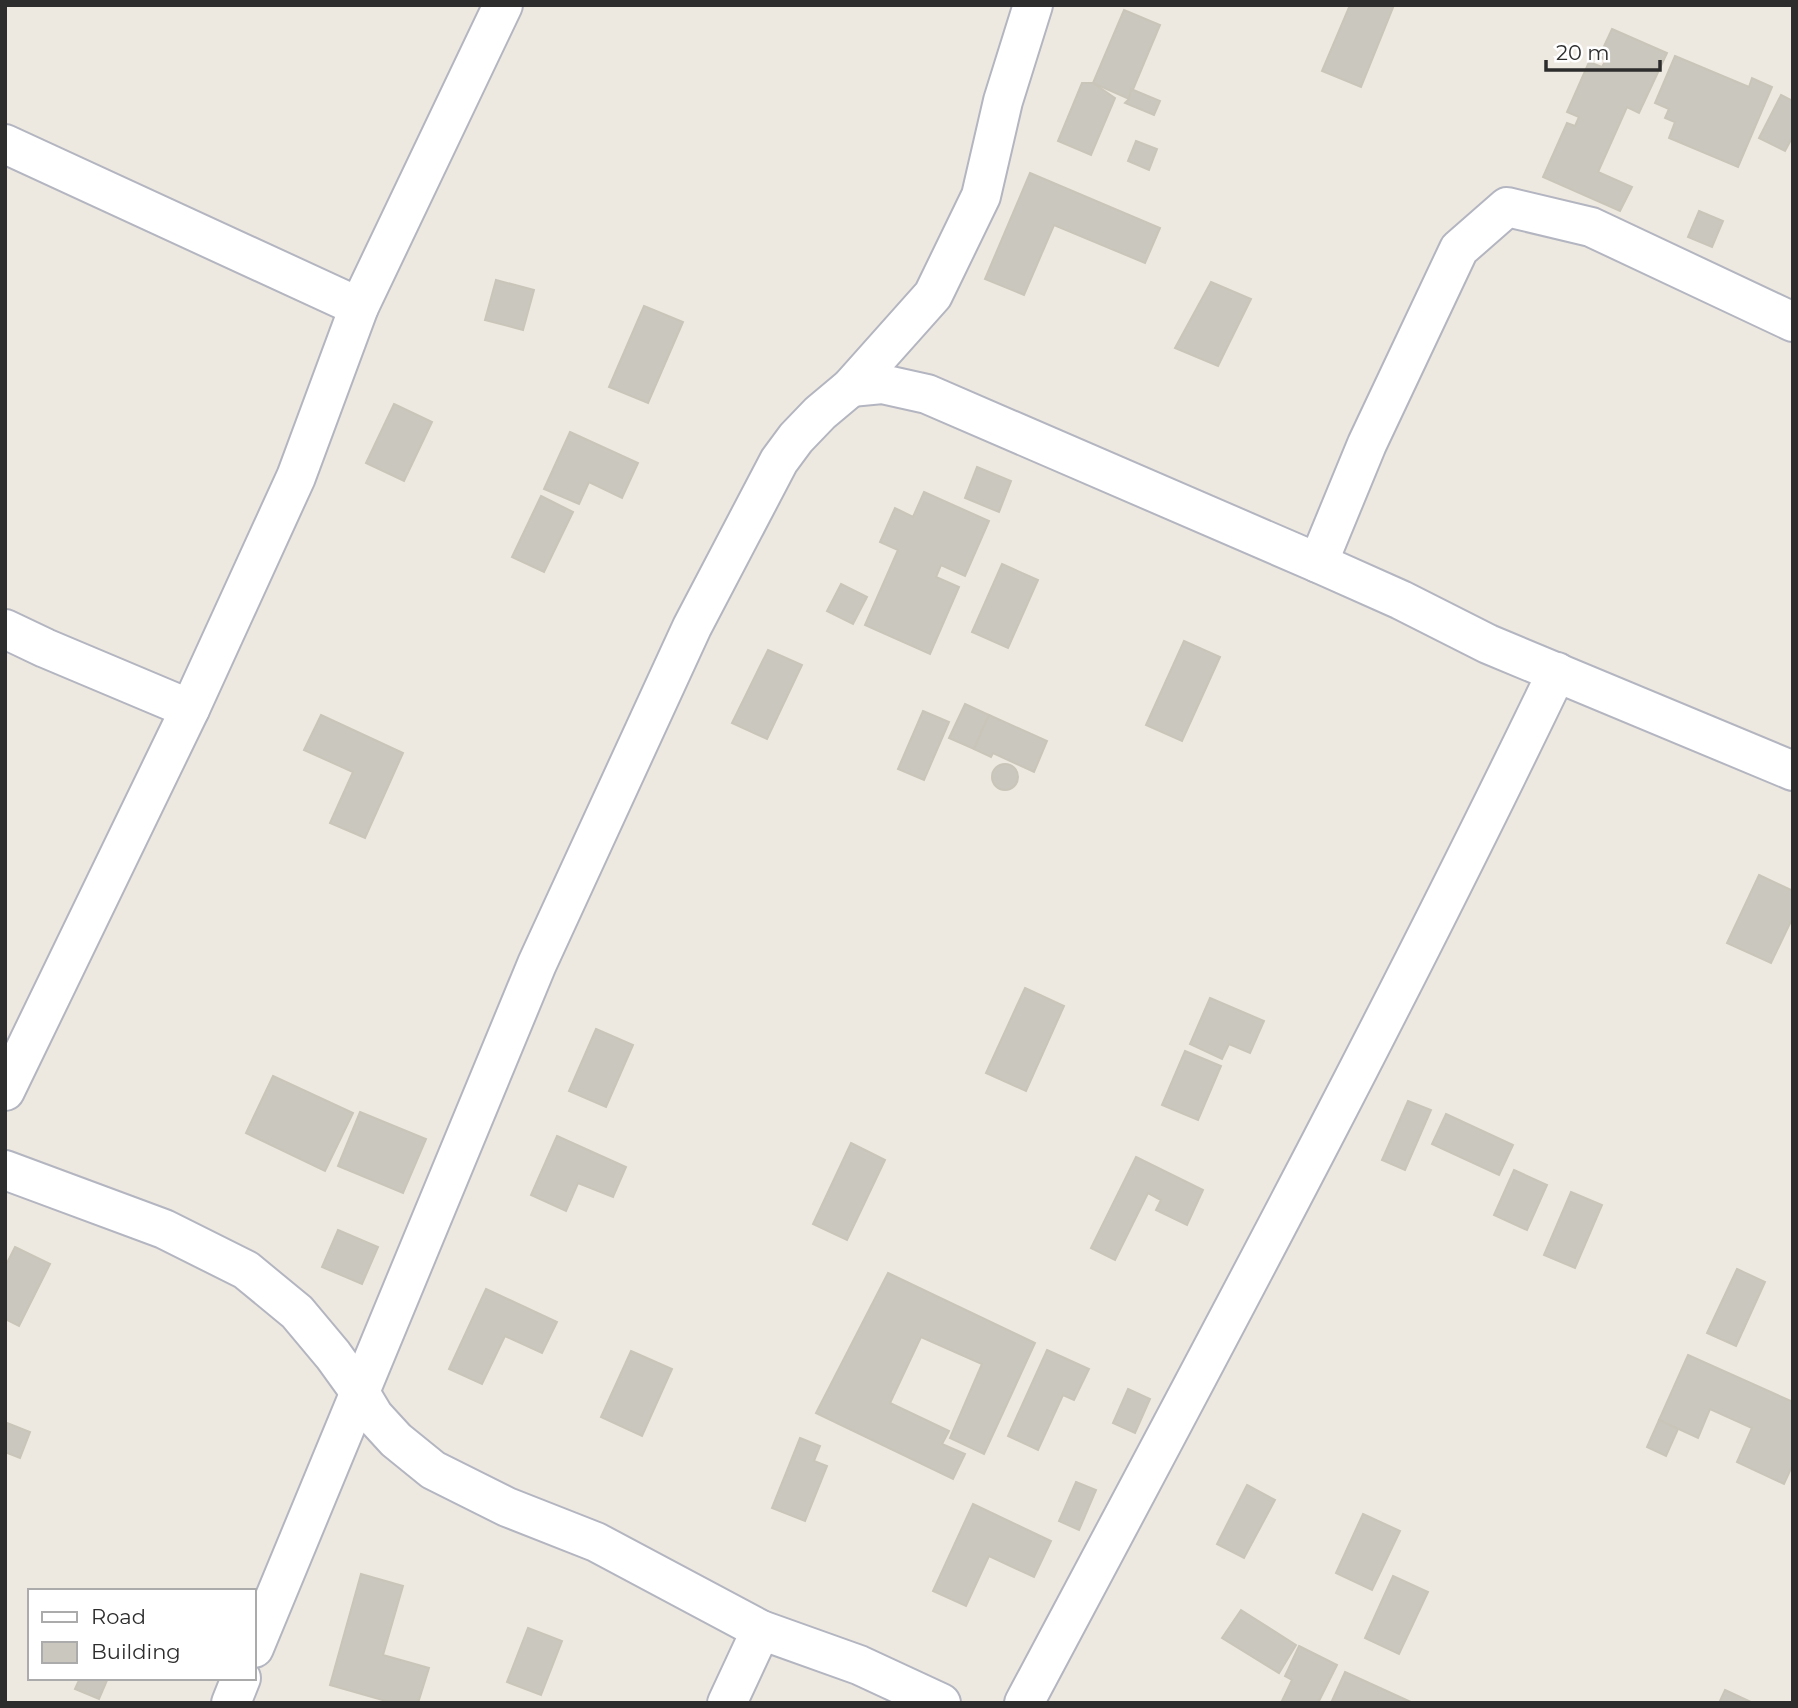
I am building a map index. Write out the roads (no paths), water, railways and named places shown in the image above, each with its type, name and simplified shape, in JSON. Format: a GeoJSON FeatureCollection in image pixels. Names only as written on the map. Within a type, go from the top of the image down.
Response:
{"type":"FeatureCollection","features":[{"type":"Feature","properties":{"kind":"street"},"geometry":{"type":"LineString","coordinates":[[5,1091],[190,709],[296,477],[359,307],[503,5]]}},
{"type":"Feature","properties":{"kind":"street"},"geometry":{"type":"LineString","coordinates":[[256,1642],[537,964],[692,627],[779,461],[812,421],[851,387],[933,295],[981,196],[1003,101],[1033,5]]}},
{"type":"Feature","properties":{"kind":"street"},"geometry":{"type":"LineString","coordinates":[[5,144],[359,307]]}},
{"type":"Feature","properties":{"kind":"street"},"geometry":{"type":"LineString","coordinates":[[1318,563],[1367,444],[1459,249],[1507,207],[1591,227],[1793,322]]}},
{"type":"Feature","properties":{"kind":"street"},"geometry":{"type":"LineString","coordinates":[[851,387],[882,384],[927,394],[1318,563],[1401,600],[1488,644],[1793,771]]}},
{"type":"Feature","properties":{"kind":"street"},"geometry":{"type":"LineString","coordinates":[[5,628],[45,648],[190,709]]}},
{"type":"Feature","properties":{"kind":"street"},"geometry":{"type":"LineString","coordinates":[[1024,1703],[1348,1091],[1469,855],[1557,672]]}},
{"type":"Feature","properties":{"kind":"street"},"geometry":{"type":"LineString","coordinates":[[5,1170],[164,1228],[246,1270],[298,1312],[359,1391],[374,1416],[396,1440],[433,1470],[507,1507],[596,1542],[761,1630],[859,1665],[941,1703]]}},
{"type":"Feature","properties":{"kind":"street"},"geometry":{"type":"LineString","coordinates":[[727,1703],[761,1630]]}},
{"type":"Feature","properties":{"kind":"street"},"geometry":{"type":"LineString","coordinates":[[231,1703],[240,1680]]}}]}
